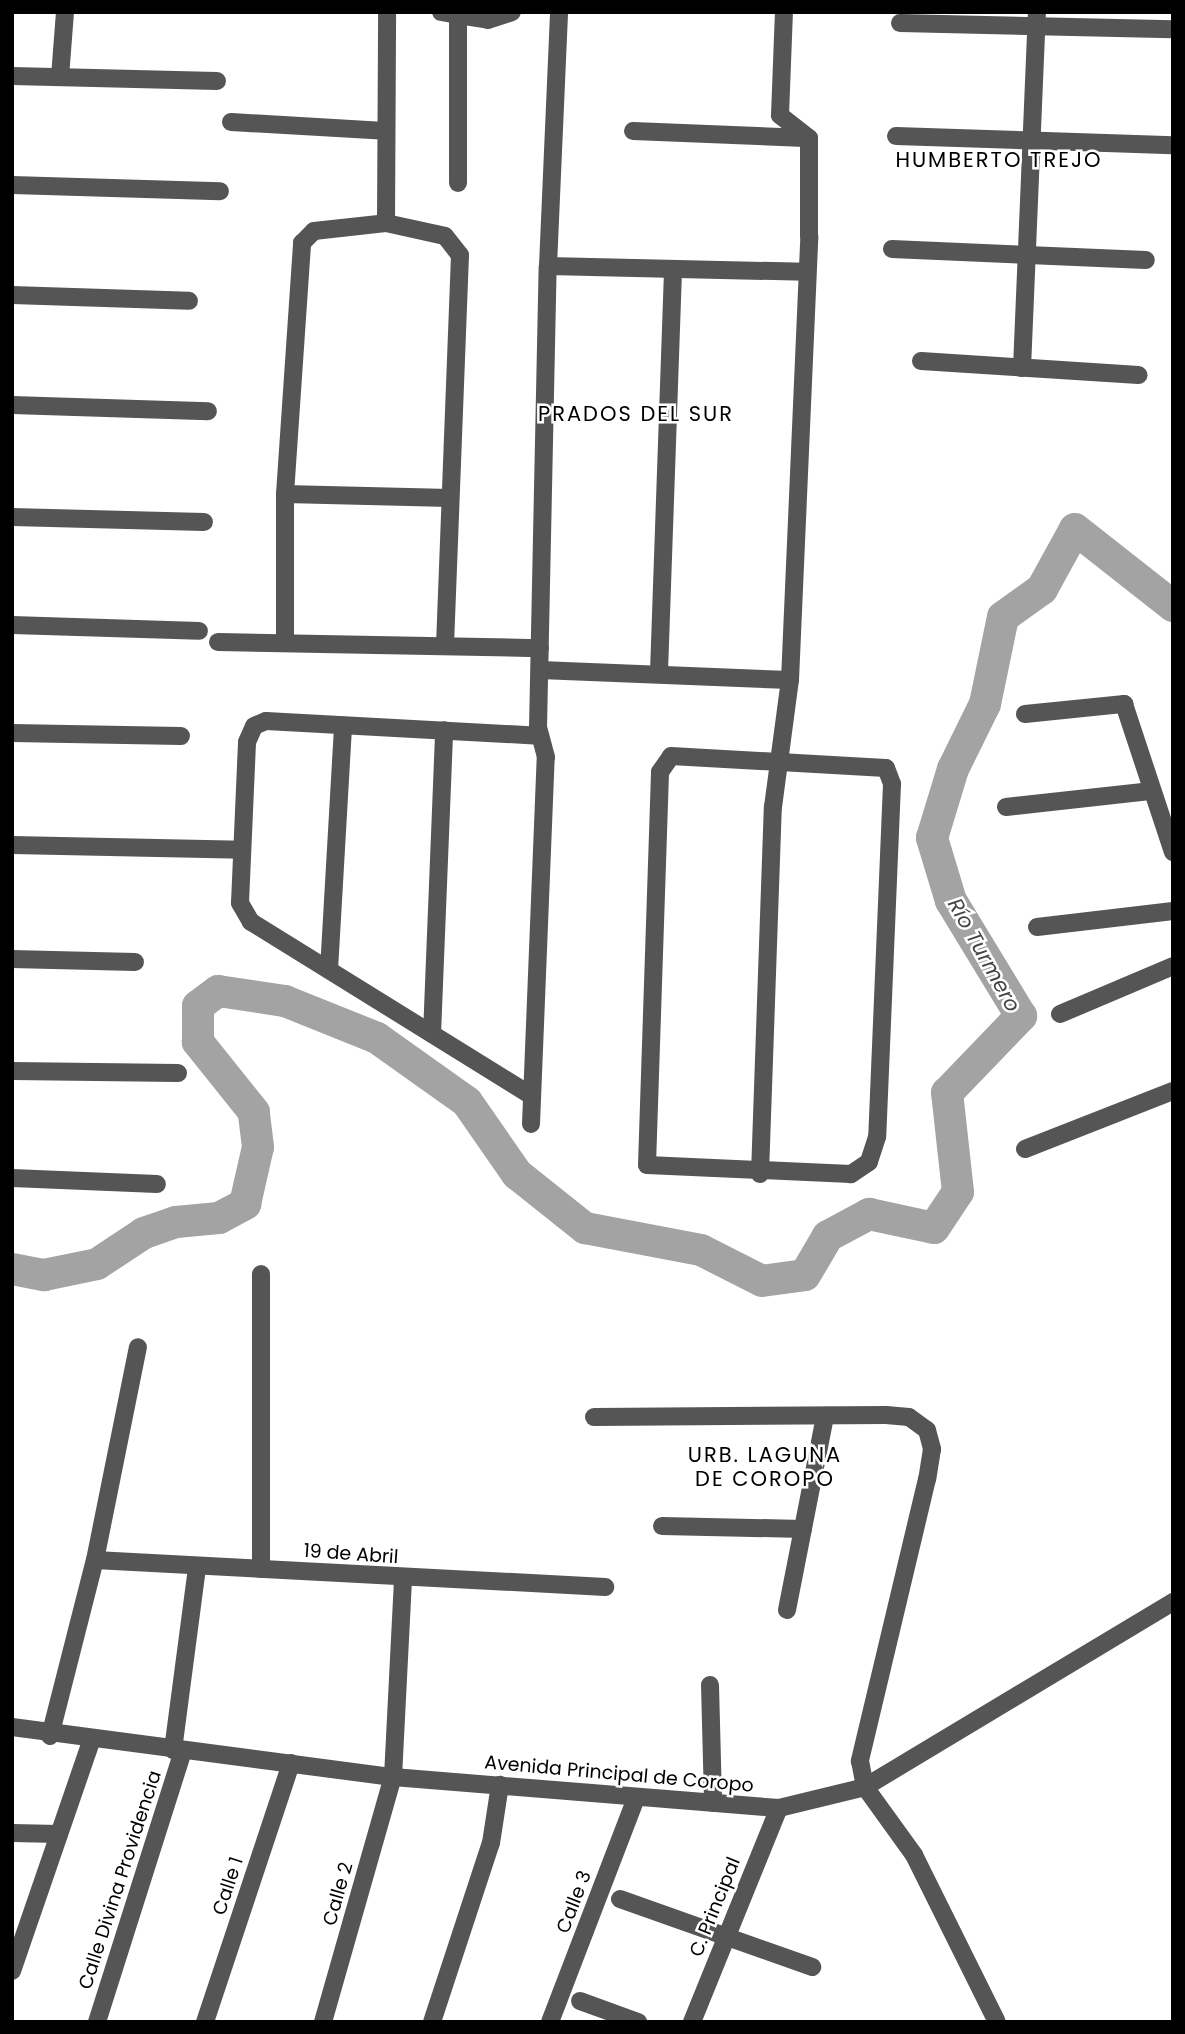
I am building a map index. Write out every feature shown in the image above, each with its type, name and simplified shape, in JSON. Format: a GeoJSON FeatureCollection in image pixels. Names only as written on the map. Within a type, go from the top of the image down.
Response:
{"type":"FeatureCollection","features":[{"type":"Feature","properties":{"kind":"street"},"geometry":{"type":"LineString","coordinates":[[60,77],[65,12]]}},
{"type":"Feature","properties":{"kind":"street"},"geometry":{"type":"LineString","coordinates":[[386,223],[387,12]]}},
{"type":"Feature","properties":{"kind":"street"},"geometry":{"type":"LineString","coordinates":[[458,183],[449,14],[488,20],[512,12]]}},
{"type":"Feature","properties":{"kind":"street"},"geometry":{"type":"LineString","coordinates":[[531,1124],[546,757],[540,736],[540,648],[548,266],[559,12]]}},
{"type":"Feature","properties":{"kind":"street"},"geometry":{"type":"LineString","coordinates":[[784,12],[780,115],[808,138]]}},
{"type":"Feature","properties":{"kind":"street"},"geometry":{"type":"LineString","coordinates":[[900,23],[1037,19],[1173,29]]}},
{"type":"Feature","properties":{"kind":"street"},"geometry":{"type":"LineString","coordinates":[[1022,368],[1037,19]]}},
{"type":"Feature","properties":{"kind":"street"},"geometry":{"type":"LineString","coordinates":[[12,76],[217,81]]}},
{"type":"Feature","properties":{"kind":"street"},"geometry":{"type":"LineString","coordinates":[[231,122],[385,131]]}},
{"type":"Feature","properties":{"kind":"street"},"geometry":{"type":"LineString","coordinates":[[633,131],[808,138]]}},
{"type":"Feature","properties":{"kind":"street"},"geometry":{"type":"LineString","coordinates":[[896,136],[1173,145]]}},
{"type":"Feature","properties":{"kind":"street"},"geometry":{"type":"LineString","coordinates":[[760,1174],[774,807],[782,761],[790,680],[806,272],[808,138]]}},
{"type":"Feature","properties":{"kind":"street"},"geometry":{"type":"LineString","coordinates":[[12,185],[220,191]]}},
{"type":"Feature","properties":{"kind":"street"},"geometry":{"type":"LineString","coordinates":[[285,641],[285,494],[302,243],[314,231],[386,223],[445,236],[460,255],[445,644]]}},
{"type":"Feature","properties":{"kind":"street"},"geometry":{"type":"LineString","coordinates":[[892,249],[1146,260]]}},
{"type":"Feature","properties":{"kind":"street"},"geometry":{"type":"LineString","coordinates":[[548,266],[806,272]]}},
{"type":"Feature","properties":{"kind":"street"},"geometry":{"type":"LineString","coordinates":[[659,673],[673,269]]}},
{"type":"Feature","properties":{"kind":"street"},"geometry":{"type":"LineString","coordinates":[[12,295],[189,302]]}},
{"type":"Feature","properties":{"kind":"street"},"geometry":{"type":"LineString","coordinates":[[921,361],[1139,375]]}},
{"type":"Feature","properties":{"kind":"street"},"geometry":{"type":"LineString","coordinates":[[12,405],[208,411]]}},
{"type":"Feature","properties":{"kind":"street"},"geometry":{"type":"LineString","coordinates":[[285,494],[450,498]]}},
{"type":"Feature","properties":{"kind":"street"},"geometry":{"type":"LineString","coordinates":[[12,517],[204,522]]}},
{"type":"Feature","properties":{"kind":"street"},"geometry":{"type":"LineString","coordinates":[[12,625],[199,631]]}},
{"type":"Feature","properties":{"kind":"street"},"geometry":{"type":"LineString","coordinates":[[218,642],[285,641],[540,648]]}},
{"type":"Feature","properties":{"kind":"street"},"geometry":{"type":"LineString","coordinates":[[540,670],[790,680]]}},
{"type":"Feature","properties":{"kind":"street"},"geometry":{"type":"LineString","coordinates":[[1025,714],[1124,704],[1152,790],[1168,825],[1173,852]]}},
{"type":"Feature","properties":{"kind":"street"},"geometry":{"type":"LineString","coordinates":[[532,1096],[251,922],[240,903],[247,742],[254,726],[266,721],[540,736]]}},
{"type":"Feature","properties":{"kind":"street"},"geometry":{"type":"LineString","coordinates":[[329,970],[343,725]]}},
{"type":"Feature","properties":{"kind":"street"},"geometry":{"type":"LineString","coordinates":[[432,1034],[444,730]]}},
{"type":"Feature","properties":{"kind":"street"},"geometry":{"type":"LineString","coordinates":[[12,733],[181,736]]}},
{"type":"Feature","properties":{"kind":"street"},"geometry":{"type":"LineString","coordinates":[[683,755],[873,763],[886,768],[891,784],[877,1137],[869,1162],[850,1174],[760,1174],[662,1169],[647,1165],[644,1155],[660,772],[664,761],[683,755]]}},
{"type":"Feature","properties":{"kind":"street"},"geometry":{"type":"LineString","coordinates":[[1006,807],[1152,790]]}},
{"type":"Feature","properties":{"kind":"street"},"geometry":{"type":"LineString","coordinates":[[12,845],[242,850]]}},
{"type":"Feature","properties":{"kind":"street"},"geometry":{"type":"LineString","coordinates":[[1037,927],[1173,911]]}},
{"type":"Feature","properties":{"kind":"street"},"geometry":{"type":"LineString","coordinates":[[12,959],[135,962]]}},
{"type":"Feature","properties":{"kind":"street"},"geometry":{"type":"LineString","coordinates":[[1060,1014],[1173,966]]}},
{"type":"Feature","properties":{"kind":"street"},"geometry":{"type":"LineString","coordinates":[[12,1071],[178,1073]]}},
{"type":"Feature","properties":{"kind":"street"},"geometry":{"type":"LineString","coordinates":[[1025,1149],[1173,1091]]}},
{"type":"Feature","properties":{"kind":"street"},"geometry":{"type":"LineString","coordinates":[[12,1178],[158,1184]]}},
{"type":"Feature","properties":{"kind":"street"},"geometry":{"type":"LineString","coordinates":[[261,1274],[261,1569]]}},
{"type":"Feature","properties":{"kind":"street"},"geometry":{"type":"LineString","coordinates":[[50,1736],[95,1560],[138,1347]]}},
{"type":"Feature","properties":{"kind":"street"},"geometry":{"type":"LineString","coordinates":[[787,1610],[825,1416]]}},
{"type":"Feature","properties":{"kind":"street"},"geometry":{"type":"LineString","coordinates":[[594,1417],[909,1417],[922,1424],[932,1443],[860,1747],[865,1787],[914,1855],[997,2022]]}},
{"type":"Feature","properties":{"kind":"street"},"geometry":{"type":"LineString","coordinates":[[662,1526],[803,1529]]}},
{"type":"Feature","properties":{"kind":"street","name":"19 de Abril"},"geometry":{"type":"LineString","coordinates":[[95,1560],[403,1579],[605,1587]]}},
{"type":"Feature","properties":{"kind":"street","name":"Calle Divina Providencia"},"geometry":{"type":"LineString","coordinates":[[97,2022],[178,1751],[197,1568]]}},
{"type":"Feature","properties":{"kind":"street","name":"Calle 2"},"geometry":{"type":"LineString","coordinates":[[323,2022],[393,1777],[403,1579]]}},
{"type":"Feature","properties":{"kind":"street","name":"Avenida Principal de Coropo"},"geometry":{"type":"LineString","coordinates":[[12,1727],[50,1736],[393,1777],[779,1808],[865,1787],[1173,1602]]}},
{"type":"Feature","properties":{"kind":"street"},"geometry":{"type":"LineString","coordinates":[[710,1685],[713,1803]]}},
{"type":"Feature","properties":{"kind":"street"},"geometry":{"type":"LineString","coordinates":[[12,1971],[91,1741]]}},
{"type":"Feature","properties":{"kind":"street","name":"Calle 1"},"geometry":{"type":"LineString","coordinates":[[205,2022],[291,1763]]}},
{"type":"Feature","properties":{"kind":"street"},"geometry":{"type":"LineString","coordinates":[[432,2022],[491,1843],[500,1785]]}},
{"type":"Feature","properties":{"kind":"street","name":"Calle 3"},"geometry":{"type":"LineString","coordinates":[[550,2022],[636,1797]]}},
{"type":"Feature","properties":{"kind":"street","name":"C. Principal"},"geometry":{"type":"LineString","coordinates":[[692,2022],[779,1808]]}},
{"type":"Feature","properties":{"kind":"street"},"geometry":{"type":"LineString","coordinates":[[12,1833],[59,1834]]}},
{"type":"Feature","properties":{"kind":"street"},"geometry":{"type":"LineString","coordinates":[[620,1899],[812,1967]]}},
{"type":"Feature","properties":{"kind":"street"},"geometry":{"type":"LineString","coordinates":[[580,2001],[638,2022]]}},
{"type":"Feature","properties":{"kind":"waterway","name":"Río Turmero"},"geometry":{"type":"LineString","coordinates":[[12,1269],[44,1275],[97,1264],[144,1233],[176,1222],[219,1218],[245,1204],[258,1147],[254,1112],[198,1042],[198,1006],[218,991],[285,1001],[377,1038],[467,1102],[517,1174],[585,1228],[701,1250],[762,1281],[805,1275],[828,1236],[869,1214],[934,1228],[958,1192],[947,1093],[1021,1016],[951,901],[932,838],[953,769],[985,704],[1003,617],[1042,589],[1075,529],[1173,606]]}},
{"type":"Feature","properties":{"kind":"district","name":"HUMBERTO TREJO"},"geometry":{"type":"Point","coordinates":[999,160]}},
{"type":"Feature","properties":{"kind":"district","name":"PRADOS DEL SUR"},"geometry":{"type":"Point","coordinates":[636,414]}},
{"type":"Feature","properties":{"kind":"district","name":"URB. LAGUNA DE COROPO"},"geometry":{"type":"Point","coordinates":[765,1467]}}]}
